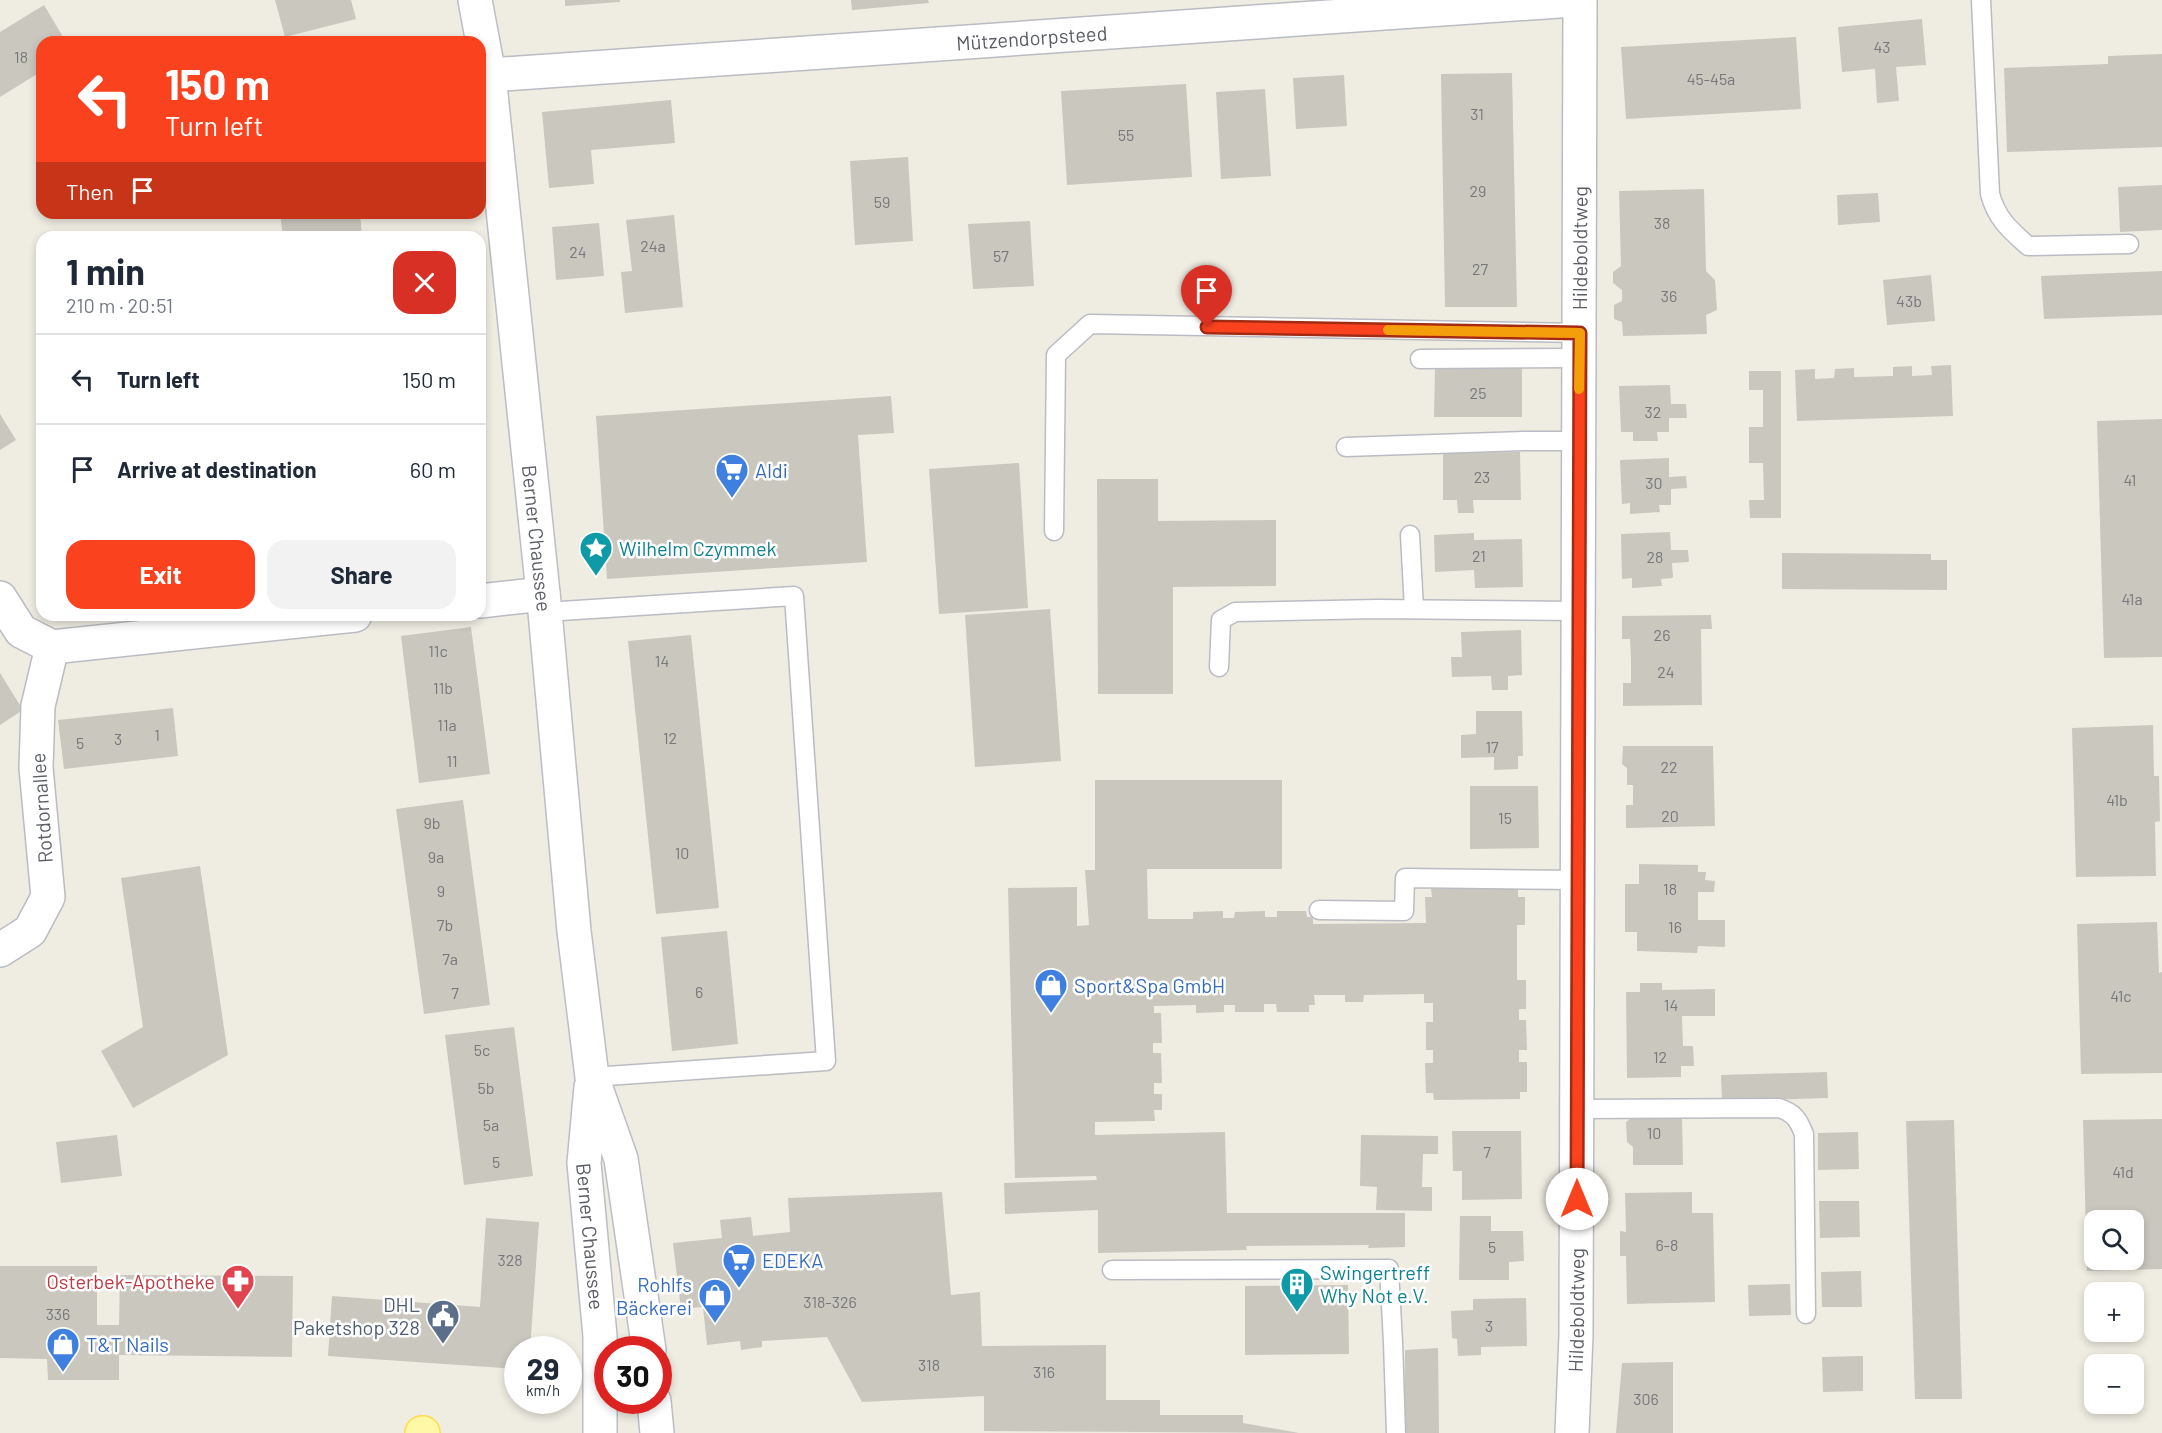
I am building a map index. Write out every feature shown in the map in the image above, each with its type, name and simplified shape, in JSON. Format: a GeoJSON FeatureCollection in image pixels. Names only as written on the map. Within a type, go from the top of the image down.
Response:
{"type":"FeatureCollection","features":[{"type":"Feature","properties":{"kind":"street","name":"Berner Chaussee"},"geometry":{"type":"LineString","coordinates":[[475,0],[482,36]]}},
{"type":"Feature","properties":{"kind":"street","name":"Mützendorpsteed"},"geometry":{"type":"LineString","coordinates":[[489,75],[1574,0]]}},
{"type":"Feature","properties":{"kind":"street","name":"Hildeboldtweg"},"geometry":{"type":"LineString","coordinates":[[1572,1433],[1576,1335],[1580,0]]}},
{"type":"Feature","properties":{"kind":"street","name":"Berner Chaussee"},"geometry":{"type":"LineString","coordinates":[[486,59],[544,603],[574,931],[592,1077],[584,1163],[600,1336],[600,1433]]}},
{"type":"Feature","properties":{"kind":"street"},"geometry":{"type":"LineString","coordinates":[[0,598],[21,631],[52,647],[298,621]]}},
{"type":"Feature","properties":{"kind":"street"},"geometry":{"type":"LineString","coordinates":[[486,601],[544,603]]}},
{"type":"Feature","properties":{"kind":"street","name":"Rotdornallee"},"geometry":{"type":"LineString","coordinates":[[0,950],[30,931],[48,897],[36,768],[38,706],[52,647]]}},
{"type":"Feature","properties":{"kind":"street","name":"Berner Chaussee"},"geometry":{"type":"LineString","coordinates":[[592,1077],[621,1159],[647,1336]]}},
{"type":"Feature","properties":{"kind":"street"},"geometry":{"type":"LineString","coordinates":[[655,1414],[657,1433]]}},
{"type":"Feature","properties":{"kind":"lane"},"geometry":{"type":"LineString","coordinates":[[1981,0],[1990,194],[1994,208],[2005,226],[2028,246],[2129,244]]}},
{"type":"Feature","properties":{"kind":"lane"},"geometry":{"type":"LineString","coordinates":[[1054,531],[1056,356],[1090,324],[1580,346]]}},
{"type":"Feature","properties":{"kind":"lane"},"geometry":{"type":"LineString","coordinates":[[1420,360],[1580,346]]}},
{"type":"Feature","properties":{"kind":"lane"},"geometry":{"type":"LineString","coordinates":[[1346,447],[1579,441]]}},
{"type":"Feature","properties":{"kind":"lane"},"geometry":{"type":"LineString","coordinates":[[1410,536],[1414,609]]}},
{"type":"Feature","properties":{"kind":"lane"},"geometry":{"type":"LineString","coordinates":[[544,603],[794,596],[826,1061],[592,1077]]}},
{"type":"Feature","properties":{"kind":"lane"},"geometry":{"type":"LineString","coordinates":[[1219,667],[1221,620],[1235,612],[1414,609],[1579,611]]}},
{"type":"Feature","properties":{"kind":"lane"},"geometry":{"type":"LineString","coordinates":[[1319,910],[1404,911],[1405,878],[1578,880]]}},
{"type":"Feature","properties":{"kind":"lane"},"geometry":{"type":"LineString","coordinates":[[1577,1109],[1779,1108],[1792,1112],[1804,1134],[1806,1314]]}},
{"type":"Feature","properties":{"kind":"lane"},"geometry":{"type":"LineString","coordinates":[[1112,1270],[1389,1269],[1396,1433]]}},
{"type":"Feature","properties":{"kind":"building"},"geometry":{"type":"Polygon","coordinates":[[[275,0],[351,0],[356,19],[285,36],[275,0]]]}},
{"type":"Feature","properties":{"kind":"building"},"geometry":{"type":"Polygon","coordinates":[[[565,0],[620,0],[620,2],[565,6],[565,0]]]}},
{"type":"Feature","properties":{"kind":"building"},"geometry":{"type":"Polygon","coordinates":[[[851,0],[928,0],[929,3],[852,10],[851,0]]]}},
{"type":"Feature","properties":{"kind":"building"},"geometry":{"type":"Polygon","coordinates":[[[44,5],[62,36],[36,36],[36,75],[0,97],[0,32],[44,5]]]}},
{"type":"Feature","properties":{"kind":"building"},"geometry":{"type":"Polygon","coordinates":[[[1922,19],[1926,65],[1896,67],[1899,101],[1877,103],[1875,69],[1842,72],[1838,27],[1922,19]]]}},
{"type":"Feature","properties":{"kind":"building"},"geometry":{"type":"Polygon","coordinates":[[[1796,37],[1801,109],[1626,119],[1621,47],[1796,37]]]}},
{"type":"Feature","properties":{"kind":"building"},"geometry":{"type":"Polygon","coordinates":[[[2162,54],[2162,147],[2007,152],[2004,68],[2108,64],[2108,56],[2162,54]]]}},
{"type":"Feature","properties":{"kind":"building"},"geometry":{"type":"Polygon","coordinates":[[[1512,73],[1517,307],[1445,307],[1441,74],[1512,73]]]}},
{"type":"Feature","properties":{"kind":"building"},"geometry":{"type":"Polygon","coordinates":[[[1344,75],[1347,126],[1296,129],[1293,78],[1344,75]]]}},
{"type":"Feature","properties":{"kind":"building"},"geometry":{"type":"Polygon","coordinates":[[[1186,84],[1192,177],[1067,185],[1061,91],[1186,84]]]}},
{"type":"Feature","properties":{"kind":"building"},"geometry":{"type":"Polygon","coordinates":[[[1265,89],[1271,176],[1221,179],[1216,92],[1265,89]]]}},
{"type":"Feature","properties":{"kind":"building"},"geometry":{"type":"Polygon","coordinates":[[[671,100],[675,143],[591,150],[594,184],[549,188],[542,112],[671,100]]]}},
{"type":"Feature","properties":{"kind":"building"},"geometry":{"type":"Polygon","coordinates":[[[908,157],[913,241],[855,245],[850,161],[908,157]]]}},
{"type":"Feature","properties":{"kind":"building"},"geometry":{"type":"Polygon","coordinates":[[[2162,185],[2162,230],[2120,232],[2118,187],[2162,185]]]}},
{"type":"Feature","properties":{"kind":"building"},"geometry":{"type":"Polygon","coordinates":[[[1704,189],[1706,271],[1715,280],[1717,310],[1706,315],[1707,334],[1623,336],[1622,322],[1614,319],[1614,305],[1622,301],[1622,290],[1613,283],[1613,272],[1621,266],[1619,191],[1704,189]]]}},
{"type":"Feature","properties":{"kind":"building"},"geometry":{"type":"Polygon","coordinates":[[[1878,193],[1880,222],[1838,225],[1837,195],[1878,193]]]}},
{"type":"Feature","properties":{"kind":"building"},"geometry":{"type":"Polygon","coordinates":[[[674,215],[683,307],[625,313],[621,272],[632,271],[626,220],[674,215]]]}},
{"type":"Feature","properties":{"kind":"building"},"geometry":{"type":"Polygon","coordinates":[[[281,219],[360,219],[362,231],[282,231],[281,219]]]}},
{"type":"Feature","properties":{"kind":"building"},"geometry":{"type":"Polygon","coordinates":[[[1030,221],[1034,286],[973,289],[968,224],[1030,221]]]}},
{"type":"Feature","properties":{"kind":"building"},"geometry":{"type":"Polygon","coordinates":[[[599,223],[604,276],[556,280],[552,227],[599,223]]]}},
{"type":"Feature","properties":{"kind":"building"},"geometry":{"type":"Polygon","coordinates":[[[2162,271],[2162,315],[2044,319],[2041,276],[2162,271]]]}},
{"type":"Feature","properties":{"kind":"building"},"geometry":{"type":"Polygon","coordinates":[[[1931,275],[1935,321],[1887,325],[1883,280],[1931,275]]]}},
{"type":"Feature","properties":{"kind":"building"},"geometry":{"type":"Polygon","coordinates":[[[1951,365],[1953,416],[1797,421],[1795,370],[1815,369],[1815,379],[1834,378],[1835,369],[1854,368],[1854,377],[1893,376],[1893,367],[1912,366],[1912,376],[1932,375],[1931,366],[1951,365]]]}},
{"type":"Feature","properties":{"kind":"building"},"geometry":{"type":"Polygon","coordinates":[[[1435,367],[1522,368],[1522,417],[1434,417],[1435,367]]]}},
{"type":"Feature","properties":{"kind":"building"},"geometry":{"type":"Polygon","coordinates":[[[1749,371],[1781,371],[1781,518],[1750,518],[1749,500],[1764,500],[1763,463],[1749,463],[1749,427],[1763,427],[1763,390],[1749,390],[1749,371]]]}},
{"type":"Feature","properties":{"kind":"building"},"geometry":{"type":"Polygon","coordinates":[[[1670,385],[1671,404],[1686,404],[1687,418],[1669,418],[1669,432],[1657,432],[1658,441],[1633,441],[1633,432],[1621,432],[1619,386],[1670,385]]]}},
{"type":"Feature","properties":{"kind":"building","name":"Aldi"},"geometry":{"type":"Polygon","coordinates":[[[891,396],[894,433],[858,435],[867,562],[607,579],[596,416],[891,396]]]}},
{"type":"Feature","properties":{"kind":"building"},"geometry":{"type":"Polygon","coordinates":[[[0,414],[16,440],[0,450],[0,414]]]}},
{"type":"Feature","properties":{"kind":"building"},"geometry":{"type":"Polygon","coordinates":[[[2162,419],[2162,657],[2104,658],[2097,421],[2162,419]]]}},
{"type":"Feature","properties":{"kind":"building"},"geometry":{"type":"Polygon","coordinates":[[[1520,452],[1521,500],[1473,500],[1474,513],[1458,513],[1457,500],[1443,500],[1443,453],[1520,452]]]}},
{"type":"Feature","properties":{"kind":"building"},"geometry":{"type":"Polygon","coordinates":[[[1669,458],[1669,477],[1686,476],[1687,488],[1671,489],[1671,505],[1659,505],[1660,512],[1630,514],[1630,503],[1622,504],[1620,460],[1669,458]]]}},
{"type":"Feature","properties":{"kind":"building"},"geometry":{"type":"Polygon","coordinates":[[[1019,463],[1028,608],[939,614],[929,469],[1019,463]]]}},
{"type":"Feature","properties":{"kind":"building"},"geometry":{"type":"Polygon","coordinates":[[[1097,479],[1158,479],[1158,521],[1276,520],[1276,586],[1173,587],[1173,694],[1098,694],[1097,479]]]}},
{"type":"Feature","properties":{"kind":"building"},"geometry":{"type":"Polygon","coordinates":[[[1670,532],[1671,550],[1688,550],[1689,562],[1672,563],[1673,578],[1661,579],[1662,586],[1632,588],[1632,578],[1622,579],[1621,534],[1670,532]]]}},
{"type":"Feature","properties":{"kind":"building"},"geometry":{"type":"Polygon","coordinates":[[[1474,533],[1474,540],[1522,539],[1523,587],[1475,588],[1474,570],[1435,572],[1434,535],[1474,533]]]}},
{"type":"Feature","properties":{"kind":"building"},"geometry":{"type":"Polygon","coordinates":[[[1782,553],[1931,554],[1931,560],[1947,560],[1947,590],[1782,589],[1782,553]]]}},
{"type":"Feature","properties":{"kind":"building"},"geometry":{"type":"Polygon","coordinates":[[[1050,609],[1061,761],[975,767],[965,615],[1050,609]]]}},
{"type":"Feature","properties":{"kind":"building"},"geometry":{"type":"Polygon","coordinates":[[[1711,615],[1712,629],[1701,629],[1702,705],[1623,706],[1623,683],[1631,683],[1631,660],[1630,639],[1622,639],[1622,616],[1711,615]]]}},
{"type":"Feature","properties":{"kind":"building"},"geometry":{"type":"Polygon","coordinates":[[[471,627],[490,774],[419,783],[401,636],[471,627]]]}},
{"type":"Feature","properties":{"kind":"building"},"geometry":{"type":"Polygon","coordinates":[[[1521,630],[1522,675],[1508,676],[1508,690],[1492,690],[1491,676],[1452,677],[1451,657],[1462,657],[1461,632],[1521,630]]]}},
{"type":"Feature","properties":{"kind":"building"},"geometry":{"type":"Polygon","coordinates":[[[691,635],[719,908],[656,914],[628,641],[691,635]]]}},
{"type":"Feature","properties":{"kind":"building"},"geometry":{"type":"Polygon","coordinates":[[[0,673],[23,710],[0,725],[0,673]]]}},
{"type":"Feature","properties":{"kind":"building"},"geometry":{"type":"Polygon","coordinates":[[[173,708],[178,756],[64,769],[58,720],[173,708]]]}},
{"type":"Feature","properties":{"kind":"building"},"geometry":{"type":"Polygon","coordinates":[[[1476,711],[1522,711],[1523,756],[1518,756],[1518,769],[1494,770],[1494,757],[1461,758],[1461,735],[1476,734],[1476,711]]]}},
{"type":"Feature","properties":{"kind":"building"},"geometry":{"type":"Polygon","coordinates":[[[2153,725],[2154,776],[2159,776],[2160,821],[2155,822],[2156,876],[2076,877],[2072,728],[2153,725]]]}},
{"type":"Feature","properties":{"kind":"building"},"geometry":{"type":"Polygon","coordinates":[[[1623,746],[1713,746],[1715,826],[1626,828],[1626,805],[1633,805],[1633,785],[1627,785],[1627,768],[1622,764],[1623,746]]]}},
{"type":"Feature","properties":{"kind":"building"},"geometry":{"type":"Polygon","coordinates":[[[1095,780],[1282,780],[1282,869],[1147,869],[1148,919],[1193,919],[1193,912],[1223,911],[1223,918],[1234,918],[1235,912],[1265,911],[1265,917],[1277,917],[1277,911],[1306,911],[1307,917],[1313,917],[1313,924],[1426,923],[1425,897],[1432,897],[1431,889],[1518,888],[1518,897],[1525,897],[1525,925],[1517,925],[1517,980],[1526,980],[1526,1009],[1519,1009],[1519,1020],[1526,1020],[1527,1050],[1519,1050],[1519,1062],[1527,1062],[1527,1092],[1520,1092],[1520,1099],[1434,1100],[1433,1093],[1426,1093],[1425,1063],[1433,1063],[1433,1050],[1426,1050],[1426,1022],[1433,1022],[1433,1003],[1424,1003],[1424,994],[1364,995],[1363,1002],[1345,1002],[1345,995],[1314,995],[1315,1005],[1309,1005],[1309,1012],[1277,1012],[1276,1004],[1264,1004],[1264,1012],[1235,1012],[1235,1005],[1224,1005],[1224,1012],[1196,1013],[1196,1005],[1154,1006],[1154,1013],[1161,1013],[1162,1043],[1153,1043],[1153,1053],[1161,1053],[1162,1083],[1154,1083],[1154,1094],[1162,1094],[1162,1110],[1154,1110],[1155,1121],[1095,1122],[1095,1135],[1225,1132],[1227,1213],[1405,1213],[1405,1247],[1246,1246],[1247,1250],[1098,1253],[1098,1210],[1005,1214],[1004,1183],[1097,1180],[1096,1176],[1015,1178],[1008,888],[1077,887],[1077,926],[1089,925],[1085,870],[1095,870],[1095,780]]]}},
{"type":"Feature","properties":{"kind":"building"},"geometry":{"type":"Polygon","coordinates":[[[1470,786],[1538,786],[1539,848],[1470,849],[1470,786]]]}},
{"type":"Feature","properties":{"kind":"building"},"geometry":{"type":"Polygon","coordinates":[[[463,800],[490,1005],[424,1014],[396,809],[463,800]]]}},
{"type":"Feature","properties":{"kind":"building"},"geometry":{"type":"Polygon","coordinates":[[[1639,864],[1698,865],[1698,872],[1706,872],[1705,880],[1715,881],[1714,892],[1698,892],[1698,920],[1725,920],[1725,947],[1698,946],[1697,953],[1637,951],[1637,932],[1625,932],[1625,884],[1639,884],[1639,864]]]}},
{"type":"Feature","properties":{"kind":"building"},"geometry":{"type":"Polygon","coordinates":[[[200,866],[228,1055],[133,1108],[101,1051],[143,1027],[121,878],[200,866]]]}},
{"type":"Feature","properties":{"kind":"building"},"geometry":{"type":"Polygon","coordinates":[[[2157,922],[2159,973],[2162,972],[2162,1073],[2081,1074],[2077,924],[2157,922]]]}},
{"type":"Feature","properties":{"kind":"building"},"geometry":{"type":"Polygon","coordinates":[[[727,931],[738,1044],[672,1051],[661,937],[727,931]]]}},
{"type":"Feature","properties":{"kind":"building"},"geometry":{"type":"Polygon","coordinates":[[[1640,983],[1662,983],[1662,990],[1715,989],[1715,1016],[1682,1016],[1683,1046],[1693,1046],[1694,1066],[1681,1066],[1681,1077],[1627,1078],[1626,992],[1640,992],[1640,983]]]}},
{"type":"Feature","properties":{"kind":"building"},"geometry":{"type":"Polygon","coordinates":[[[514,1027],[533,1176],[464,1185],[445,1035],[514,1027]]]}},
{"type":"Feature","properties":{"kind":"building"},"geometry":{"type":"Polygon","coordinates":[[[1827,1072],[1828,1098],[1722,1101],[1721,1075],[1827,1072]]]}},
{"type":"Feature","properties":{"kind":"building"},"geometry":{"type":"Polygon","coordinates":[[[1633,1117],[1682,1117],[1683,1165],[1633,1165],[1633,1147],[1627,1142],[1626,1122],[1633,1117]]]}},
{"type":"Feature","properties":{"kind":"building"},"geometry":{"type":"Polygon","coordinates":[[[2162,1119],[2162,1269],[2144,1269],[2144,1210],[2085,1210],[2083,1120],[2162,1119]]]}},
{"type":"Feature","properties":{"kind":"building"},"geometry":{"type":"Polygon","coordinates":[[[1954,1120],[1962,1399],[1915,1399],[1906,1121],[1954,1120]]]}},
{"type":"Feature","properties":{"kind":"building"},"geometry":{"type":"Polygon","coordinates":[[[1452,1131],[1521,1131],[1522,1199],[1462,1200],[1462,1171],[1453,1171],[1452,1131]]]}},
{"type":"Feature","properties":{"kind":"building"},"geometry":{"type":"Polygon","coordinates":[[[1858,1132],[1859,1169],[1818,1170],[1818,1133],[1858,1132]]]}},
{"type":"Feature","properties":{"kind":"building"},"geometry":{"type":"Polygon","coordinates":[[[117,1135],[122,1176],[61,1183],[56,1142],[117,1135]]]}},
{"type":"Feature","properties":{"kind":"building"},"geometry":{"type":"Polygon","coordinates":[[[1361,1135],[1438,1136],[1438,1154],[1423,1154],[1422,1187],[1432,1187],[1432,1211],[1376,1210],[1377,1187],[1360,1186],[1361,1135]]]}},
{"type":"Feature","properties":{"kind":"building"},"geometry":{"type":"Polygon","coordinates":[[[942,1192],[951,1295],[980,1292],[982,1346],[1106,1345],[1106,1400],[1160,1400],[1160,1415],[1243,1415],[1243,1423],[1299,1433],[984,1431],[984,1396],[862,1402],[827,1337],[762,1341],[762,1347],[741,1350],[740,1341],[707,1345],[703,1307],[681,1309],[673,1243],[722,1238],[720,1220],[751,1217],[753,1236],[790,1232],[788,1198],[942,1192]]]}},
{"type":"Feature","properties":{"kind":"building"},"geometry":{"type":"Polygon","coordinates":[[[1692,1192],[1692,1213],[1713,1213],[1715,1302],[1627,1304],[1626,1256],[1620,1256],[1620,1231],[1626,1232],[1625,1193],[1692,1192]]]}},
{"type":"Feature","properties":{"kind":"building"},"geometry":{"type":"Polygon","coordinates":[[[1819,1201],[1859,1201],[1860,1237],[1820,1238],[1819,1201]]]}},
{"type":"Feature","properties":{"kind":"building"},"geometry":{"type":"Polygon","coordinates":[[[1460,1216],[1491,1216],[1491,1231],[1523,1231],[1524,1261],[1509,1262],[1509,1280],[1459,1280],[1460,1216]]]}},
{"type":"Feature","properties":{"kind":"building"},"geometry":{"type":"Polygon","coordinates":[[[486,1218],[539,1222],[531,1336],[504,1336],[504,1368],[328,1356],[332,1296],[480,1307],[486,1218]]]}},
{"type":"Feature","properties":{"kind":"building"},"geometry":{"type":"Polygon","coordinates":[[[0,1266],[97,1266],[97,1325],[119,1325],[120,1275],[293,1276],[292,1357],[119,1355],[119,1380],[48,1380],[47,1359],[0,1358],[0,1266]]]}},
{"type":"Feature","properties":{"kind":"building"},"geometry":{"type":"Polygon","coordinates":[[[1861,1271],[1862,1307],[1822,1307],[1821,1272],[1861,1271]]]}},
{"type":"Feature","properties":{"kind":"building"},"geometry":{"type":"Polygon","coordinates":[[[1790,1284],[1791,1315],[1749,1316],[1748,1285],[1790,1284]]]}},
{"type":"Feature","properties":{"kind":"building","name":"Swingertreff Why Not e.V."},"geometry":{"type":"Polygon","coordinates":[[[1348,1285],[1349,1354],[1245,1355],[1245,1286],[1348,1285]]]}},
{"type":"Feature","properties":{"kind":"building"},"geometry":{"type":"Polygon","coordinates":[[[1526,1298],[1527,1346],[1481,1347],[1481,1355],[1458,1356],[1457,1339],[1452,1338],[1451,1311],[1473,1310],[1473,1299],[1526,1298]]]}},
{"type":"Feature","properties":{"kind":"building"},"geometry":{"type":"Polygon","coordinates":[[[1438,1348],[1439,1433],[1404,1433],[1405,1350],[1438,1348]]]}},
{"type":"Feature","properties":{"kind":"building"},"geometry":{"type":"Polygon","coordinates":[[[1863,1356],[1863,1391],[1823,1392],[1822,1357],[1863,1356]]]}},
{"type":"Feature","properties":{"kind":"building"},"geometry":{"type":"Polygon","coordinates":[[[1673,1362],[1673,1433],[1616,1433],[1622,1363],[1673,1362]]]}},
{"type":"Feature","properties":{"kind":"slow traffic"},"geometry":{"type":"LineString","coordinates":[[1388,330],[1580,333],[1579,389]]}},
{"type":"Feature","properties":{"kind":"place","name":"Aldi"},"geometry":{"type":"Point","coordinates":[732,499]}},
{"type":"Feature","properties":{"kind":"place","name":"Wilhelm Czymmek"},"geometry":{"type":"Point","coordinates":[596,577]}},
{"type":"Feature","properties":{"kind":"place","name":"Sport&Spa GmbH"},"geometry":{"type":"Point","coordinates":[1051,1014]}},
{"type":"Feature","properties":{"kind":"place","name":"EDEKA"},"geometry":{"type":"Point","coordinates":[739,1289]}},
{"type":"Feature","properties":{"kind":"place","name":"Osterbek-Apotheke"},"geometry":{"type":"Point","coordinates":[238,1310]}},
{"type":"Feature","properties":{"kind":"place","name":"Swingertreff Why Not e.V."},"geometry":{"type":"Point","coordinates":[1297,1313]}},
{"type":"Feature","properties":{"kind":"place","name":"Rohlfs Bäckerei"},"geometry":{"type":"Point","coordinates":[715,1324]}},
{"type":"Feature","properties":{"kind":"place","name":"DHL Paketshop 328"},"geometry":{"type":"Point","coordinates":[443,1345]}},
{"type":"Feature","properties":{"kind":"place","name":"T&T Nails"},"geometry":{"type":"Point","coordinates":[63,1373]}},
{"type":"Feature","properties":{"kind":"route"},"geometry":{"type":"LineString","coordinates":[[1207,327],[1580,333],[1577,1199]]}}]}
